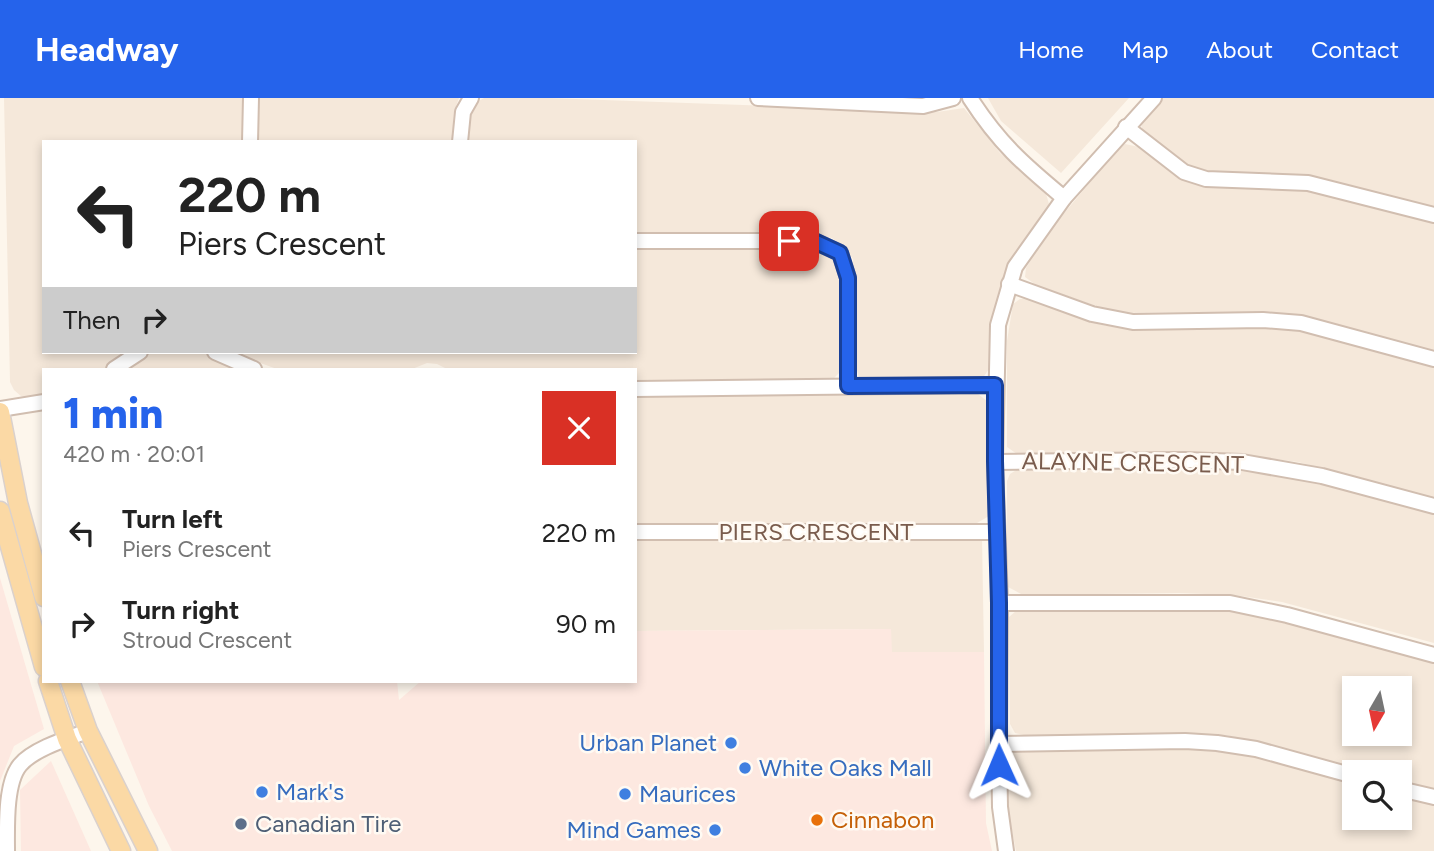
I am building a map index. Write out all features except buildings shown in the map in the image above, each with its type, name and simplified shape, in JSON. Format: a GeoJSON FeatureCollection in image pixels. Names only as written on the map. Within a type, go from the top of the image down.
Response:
{"type":"FeatureCollection","features":[{"type":"Feature","properties":{"kind":"main road"},"geometry":{"type":"LineString","coordinates":[[0,410],[18,503],[42,590]]}},
{"type":"Feature","properties":{"kind":"main road"},"geometry":{"type":"LineString","coordinates":[[0,511],[42,660]]}},
{"type":"Feature","properties":{"kind":"main road"},"geometry":{"type":"LineString","coordinates":[[49,683],[67,739],[121,851]]}},
{"type":"Feature","properties":{"kind":"main road"},"geometry":{"type":"LineString","coordinates":[[71,683],[88,731],[148,851]]}},
{"type":"Feature","properties":{"kind":"street"},"geometry":{"type":"LineString","coordinates":[[250,98],[250,140]]}},
{"type":"Feature","properties":{"kind":"street"},"geometry":{"type":"LineString","coordinates":[[460,140],[463,112],[471,98]]}},
{"type":"Feature","properties":{"kind":"street"},"geometry":{"type":"LineString","coordinates":[[758,98],[923,106],[953,98]]}},
{"type":"Feature","properties":{"kind":"street"},"geometry":{"type":"LineString","coordinates":[[970,98],[990,130],[1020,162],[1064,198]]}},
{"type":"Feature","properties":{"kind":"street"},"geometry":{"type":"LineString","coordinates":[[1006,851],[1000,807],[999,744],[995,461],[998,325],[1015,267],[1064,198],[1154,98]]}},
{"type":"Feature","properties":{"kind":"street"},"geometry":{"type":"LineString","coordinates":[[1126,127],[1184,172],[1206,179],[1308,183],[1434,215]]}},
{"type":"Feature","properties":{"kind":"street"},"geometry":{"type":"LineString","coordinates":[[637,241],[814,241],[840,253],[848,278],[848,386]]}},
{"type":"Feature","properties":{"kind":"street"},"geometry":{"type":"LineString","coordinates":[[1009,284],[1092,314],[1133,322],[1263,320],[1301,323],[1434,359]]}},
{"type":"Feature","properties":{"kind":"street"},"geometry":{"type":"LineString","coordinates":[[116,368],[137,354]]}},
{"type":"Feature","properties":{"kind":"street"},"geometry":{"type":"LineString","coordinates":[[220,354],[252,368]]}},
{"type":"Feature","properties":{"kind":"street"},"geometry":{"type":"LineString","coordinates":[[637,388],[995,385]]}},
{"type":"Feature","properties":{"kind":"street"},"geometry":{"type":"LineString","coordinates":[[0,410],[42,403]]}},
{"type":"Feature","properties":{"kind":"street","name":"ALAYNE CRESCENT"},"geometry":{"type":"LineString","coordinates":[[995,461],[1242,462],[1322,476],[1434,506]]}},
{"type":"Feature","properties":{"kind":"street","name":"PIERS CRESCENT"},"geometry":{"type":"LineString","coordinates":[[637,532],[997,532]]}},
{"type":"Feature","properties":{"kind":"street"},"geometry":{"type":"LineString","coordinates":[[999,603],[1230,603],[1287,615],[1434,655]]}},
{"type":"Feature","properties":{"kind":"street"},"geometry":{"type":"LineString","coordinates":[[7,851],[8,796],[19,766],[38,752],[88,731]]}},
{"type":"Feature","properties":{"kind":"street"},"geometry":{"type":"LineString","coordinates":[[999,744],[1185,741],[1217,743],[1255,749],[1342,773]]}},
{"type":"Feature","properties":{"kind":"street"},"geometry":{"type":"LineString","coordinates":[[1412,792],[1434,797]]}},
{"type":"Feature","properties":{"kind":"shaded area"},"geometry":{"type":"Polygon","coordinates":[[[4,98],[244,98],[244,140],[42,140],[42,354],[125,354],[104,368],[42,368],[42,395],[31,398],[21,396],[10,382],[4,98]]]}},
{"type":"Feature","properties":{"kind":"shaded area"},"geometry":{"type":"Polygon","coordinates":[[[257,98],[459,98],[454,112],[452,140],[257,140],[257,98]]]}},
{"type":"Feature","properties":{"kind":"shaded area"},"geometry":{"type":"Polygon","coordinates":[[[484,98],[548,98],[937,112],[964,108],[1000,153],[1045,190],[1049,204],[1020,247],[1000,291],[994,314],[989,369],[982,379],[859,378],[855,362],[853,259],[844,247],[832,238],[804,233],[637,233],[637,140],[467,140],[467,124],[477,102],[484,98]]]}},
{"type":"Feature","properties":{"kind":"shaded area"},"geometry":{"type":"Polygon","coordinates":[[[988,98],[1129,98],[1061,173],[1001,121],[988,98]]]}},
{"type":"Feature","properties":{"kind":"shaded area"},"geometry":{"type":"Polygon","coordinates":[[[1162,98],[1434,98],[1434,208],[1313,178],[1277,173],[1220,174],[1200,171],[1182,164],[1142,131],[1141,122],[1162,98]]]}},
{"type":"Feature","properties":{"kind":"shaded area"},"geometry":{"type":"Polygon","coordinates":[[[1125,144],[1139,147],[1176,176],[1194,184],[1211,187],[1289,188],[1331,195],[1434,223],[1434,352],[1290,315],[1263,312],[1116,313],[1036,285],[1025,277],[1026,268],[1046,235],[1116,151],[1125,144]]]}},
{"type":"Feature","properties":{"kind":"shaded area"},"geometry":{"type":"Polygon","coordinates":[[[637,249],[817,249],[834,256],[840,267],[840,372],[833,379],[637,380],[637,368],[445,368],[427,363],[414,368],[274,368],[236,354],[637,354],[637,249]]]}},
{"type":"Feature","properties":{"kind":"shaded area"},"geometry":{"type":"Polygon","coordinates":[[[1027,298],[1102,325],[1123,328],[1283,327],[1319,334],[1434,368],[1434,499],[1298,462],[1241,455],[1017,454],[1007,447],[1007,341],[1013,304],[1027,298]]]}},
{"type":"Feature","properties":{"kind":"shaded area"},"geometry":{"type":"Polygon","coordinates":[[[146,354],[205,354],[233,368],[127,368],[146,354]]]}},
{"type":"Feature","properties":{"kind":"shaded area"},"geometry":{"type":"Polygon","coordinates":[[[978,394],[990,407],[989,516],[977,523],[637,526],[637,395],[978,394]]]}},
{"type":"Feature","properties":{"kind":"shaded area"},"geometry":{"type":"Polygon","coordinates":[[[1201,468],[1269,472],[1314,481],[1434,514],[1434,643],[1282,602],[1234,595],[1023,595],[1008,587],[1007,580],[1007,481],[1010,474],[1018,469],[1201,468]]]}},
{"type":"Feature","properties":{"kind":"shaded area"},"geometry":{"type":"Polygon","coordinates":[[[982,538],[984,652],[891,652],[891,629],[637,631],[637,540],[982,538]]]}},
{"type":"Feature","properties":{"kind":"shaded area"},"geometry":{"type":"Polygon","coordinates":[[[0,578],[44,729],[14,746],[0,781],[0,578]]]}},
{"type":"Feature","properties":{"kind":"shaded area"},"geometry":{"type":"Polygon","coordinates":[[[1024,609],[1246,611],[1434,659],[1434,789],[1412,783],[1412,760],[1342,760],[1342,765],[1226,735],[1028,736],[1015,733],[1010,724],[1009,617],[1024,609]]]}},
{"type":"Feature","properties":{"kind":"shaded area"},"geometry":{"type":"Polygon","coordinates":[[[891,629],[892,652],[984,652],[986,823],[992,851],[172,851],[149,806],[98,683],[397,683],[399,700],[419,683],[637,683],[637,631],[891,629]]]}},
{"type":"Feature","properties":{"kind":"shaded area"},"geometry":{"type":"Polygon","coordinates":[[[1169,748],[1244,753],[1342,780],[1342,830],[1412,830],[1412,799],[1434,804],[1434,851],[1016,851],[1009,816],[1008,761],[1013,753],[1022,749],[1169,748]]]}},
{"type":"Feature","properties":{"kind":"shaded area"},"geometry":{"type":"Polygon","coordinates":[[[51,761],[91,851],[21,851],[20,790],[51,761]]]}},
{"type":"Feature","properties":{"kind":"place","name":"Urban Planet"},"geometry":{"type":"Point","coordinates":[731,743]}},
{"type":"Feature","properties":{"kind":"place","name":"White Oaks Mall"},"geometry":{"type":"Point","coordinates":[745,768]}},
{"type":"Feature","properties":{"kind":"place","name":"Mark's"},"geometry":{"type":"Point","coordinates":[262,792]}},
{"type":"Feature","properties":{"kind":"place","name":"Maurices"},"geometry":{"type":"Point","coordinates":[625,794]}},
{"type":"Feature","properties":{"kind":"place","name":"Cinnabon"},"geometry":{"type":"Point","coordinates":[817,820]}},
{"type":"Feature","properties":{"kind":"place","name":"Canadian Tire"},"geometry":{"type":"Point","coordinates":[241,824]}},
{"type":"Feature","properties":{"kind":"place","name":"Mind Games"},"geometry":{"type":"Point","coordinates":[715,830]}},
{"type":"Feature","properties":{"kind":"route"},"geometry":{"type":"LineString","coordinates":[[789,241],[814,241],[840,253],[848,278],[848,386],[995,385],[999,765]]}}]}
